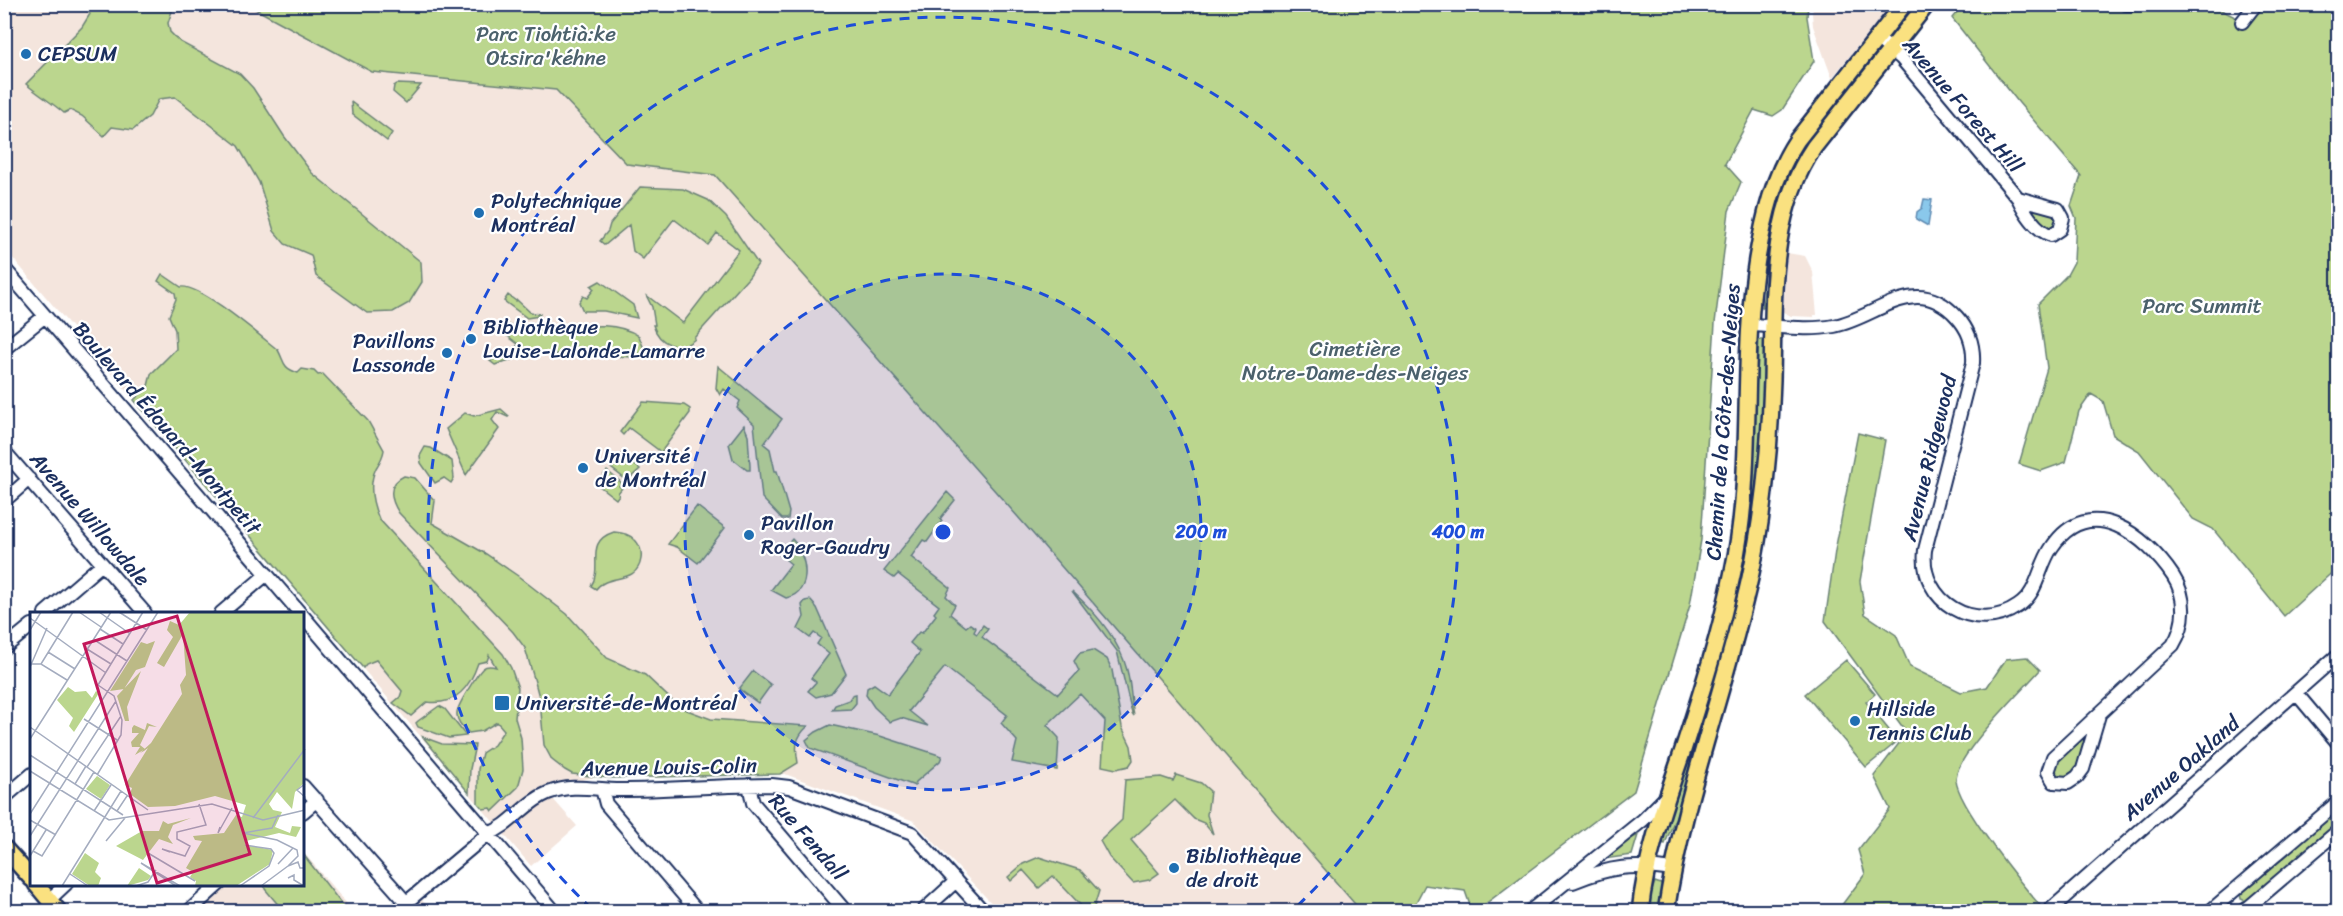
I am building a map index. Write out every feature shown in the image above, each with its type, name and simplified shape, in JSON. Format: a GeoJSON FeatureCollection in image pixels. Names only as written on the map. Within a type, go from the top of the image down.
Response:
{"type":"FeatureCollection","features":[{"type":"Feature","properties":{"kind":"main road","name":"Chemin de la Côte-des-Neiges"},"geometry":{"type":"LineString","coordinates":[[1640,912],[1647,866],[1701,693],[1737,554],[1742,504],[1751,324],[1759,244],[1770,198],[1780,169],[1805,129],[1904,4]]}},
{"type":"Feature","properties":{"kind":"main road","name":"Chemin de la Côte-des-Neiges"},"geometry":{"type":"LineString","coordinates":[[1666,912],[1684,819],[1743,607],[1756,546],[1770,416],[1779,241],[1786,208],[1795,180],[1814,147],[1927,4]]}},
{"type":"Feature","properties":{"kind":"main road"},"geometry":{"type":"LineString","coordinates":[[4,848],[30,877]]}},
{"type":"Feature","properties":{"kind":"main road"},"geometry":{"type":"LineString","coordinates":[[37,886],[54,906]]}},
{"type":"Feature","properties":{"kind":"street"},"geometry":{"type":"LineString","coordinates":[[2126,4],[2138,4]]}},
{"type":"Feature","properties":{"kind":"street"},"geometry":{"type":"LineString","coordinates":[[2242,22],[2256,4]]}},
{"type":"Feature","properties":{"kind":"street","name":"Avenue Forest Hill"},"geometry":{"type":"LineString","coordinates":[[1878,39],[1901,58],[2018,198]]}},
{"type":"Feature","properties":{"kind":"street","name":"Boulevard Édouard-Montpetit"},"geometry":{"type":"LineString","coordinates":[[4,268],[299,612]]}},
{"type":"Feature","properties":{"kind":"street","name":"Avenue Ridgewood"},"geometry":{"type":"LineString","coordinates":[[1751,324],[1816,328],[1837,325],[1863,316],[1893,301],[1915,297],[1942,305],[1956,315],[1966,330],[1972,346],[1972,366],[1924,554],[1925,571],[1940,599],[1952,609],[1967,615],[1984,617],[1999,615],[2016,607],[2033,589],[2046,557],[2056,542],[2070,530],[2088,522],[2109,522],[2127,529],[2163,562],[2175,580],[2182,598],[2183,614],[2179,635],[2166,655],[2098,715],[2050,760],[2048,772],[2055,782],[2068,783],[2080,773],[2098,715]]}},
{"type":"Feature","properties":{"kind":"street"},"geometry":{"type":"LineString","coordinates":[[4,348],[45,316]]}},
{"type":"Feature","properties":{"kind":"street","name":"Avenue Willowdale"},"geometry":{"type":"LineString","coordinates":[[4,451],[144,612]]}},
{"type":"Feature","properties":{"kind":"street"},"geometry":{"type":"LineString","coordinates":[[4,501],[29,479]]}},
{"type":"Feature","properties":{"kind":"street"},"geometry":{"type":"LineString","coordinates":[[46,612],[102,564]]}},
{"type":"Feature","properties":{"kind":"street"},"geometry":{"type":"LineString","coordinates":[[222,612],[267,574]]}},
{"type":"Feature","properties":{"kind":"street","name":"Boulevard Édouard-Montpetit"},"geometry":{"type":"LineString","coordinates":[[304,617],[555,912]]}},
{"type":"Feature","properties":{"kind":"street"},"geometry":{"type":"LineString","coordinates":[[4,648],[30,627]]}},
{"type":"Feature","properties":{"kind":"street","name":"Avenue Oakland"},"geometry":{"type":"LineString","coordinates":[[2049,910],[2338,655]]}},
{"type":"Feature","properties":{"kind":"street"},"geometry":{"type":"LineString","coordinates":[[2296,693],[2338,743]]}},
{"type":"Feature","properties":{"kind":"street"},"geometry":{"type":"LineString","coordinates":[[4,798],[30,776]]}},
{"type":"Feature","properties":{"kind":"street","name":"Avenue Louis-Colin"},"geometry":{"type":"LineString","coordinates":[[395,912],[488,834],[506,825],[533,800],[556,790],[580,786],[602,789],[749,785],[789,786],[904,829],[916,837],[984,912]]}},
{"type":"Feature","properties":{"kind":"street","name":"Rue Fendall"},"geometry":{"type":"LineString","coordinates":[[749,785],[753,803],[846,912]]}},
{"type":"Feature","properties":{"kind":"street"},"geometry":{"type":"LineString","coordinates":[[304,787],[406,902]]}},
{"type":"Feature","properties":{"kind":"street"},"geometry":{"type":"LineString","coordinates":[[602,789],[606,804],[698,912]]}},
{"type":"Feature","properties":{"kind":"street"},"geometry":{"type":"LineString","coordinates":[[1529,912],[1563,886],[1599,853],[1647,817],[1668,795]]}},
{"type":"Feature","properties":{"kind":"street"},"geometry":{"type":"LineString","coordinates":[[304,811],[317,800]]}},
{"type":"Feature","properties":{"kind":"street"},"geometry":{"type":"LineString","coordinates":[[2209,912],[2338,802]]}},
{"type":"Feature","properties":{"kind":"street"},"geometry":{"type":"LineString","coordinates":[[2228,896],[2242,912],[2338,831]]}},
{"type":"Feature","properties":{"kind":"street"},"geometry":{"type":"LineString","coordinates":[[1563,886],[1608,868],[1647,866],[1673,870]]}},
{"type":"Feature","properties":{"kind":"street"},"geometry":{"type":"LineString","coordinates":[[922,912],[956,881]]}},
{"type":"Feature","properties":{"kind":"street"},"geometry":{"type":"LineString","coordinates":[[54,906],[65,886]]}},
{"type":"Feature","properties":{"kind":"street"},"geometry":{"type":"LineString","coordinates":[[188,912],[218,886]]}},
{"type":"Feature","properties":{"kind":"shaded area"},"geometry":{"type":"Polygon","coordinates":[[[1814,4],[1891,5],[1832,78],[1813,26],[1814,4]]]}},
{"type":"Feature","properties":{"kind":"shaded area","name":"Université de Montréal"},"geometry":{"type":"Polygon","coordinates":[[[4,5],[248,5],[372,72],[556,90],[627,164],[715,175],[1034,535],[1361,911],[999,911],[914,821],[785,774],[595,777],[544,789],[577,826],[531,866],[5,249],[4,5]]]}},
{"type":"Feature","properties":{"kind":"shaded area"},"geometry":{"type":"Polygon","coordinates":[[[1787,253],[1805,256],[1813,272],[1817,315],[1814,317],[1791,316],[1783,312],[1787,253]]]}},
{"type":"Feature","properties":{"kind":"shaded area"},"geometry":{"type":"Polygon","coordinates":[[[304,853],[353,911],[190,912],[223,886],[304,886],[304,853]]]}},
{"type":"Feature","properties":{"kind":"shaded area"},"geometry":{"type":"Polygon","coordinates":[[[420,898],[432,911],[403,912],[420,898]]]}},
{"type":"Feature","properties":{"kind":"green space","name":"Parc Summit"},"geometry":{"type":"Polygon","coordinates":[[[2214,4],[2215,7],[2246,25],[2262,5],[2338,5],[2338,567],[2284,616],[2213,529],[2193,519],[2139,451],[2113,435],[2103,401],[2091,394],[2079,411],[2066,462],[2041,471],[2019,464],[2047,368],[2038,304],[2067,275],[2074,262],[2076,218],[2071,206],[2081,176],[2019,103],[1952,18],[1963,5],[2214,4]]]}},
{"type":"Feature","properties":{"kind":"green space"},"geometry":{"type":"Polygon","coordinates":[[[82,5],[174,5],[168,23],[170,32],[180,42],[240,74],[253,88],[284,136],[312,173],[421,262],[422,282],[409,303],[393,312],[367,313],[316,276],[311,255],[285,244],[274,231],[259,182],[238,146],[175,97],[159,99],[150,116],[133,130],[112,127],[104,136],[82,116],[70,110],[64,113],[26,84],[82,27],[90,14],[82,5]]]}},
{"type":"Feature","properties":{"kind":"green space","name":"Cimetière Notre-Dame-des-Neiges"},"geometry":{"type":"Polygon","coordinates":[[[248,5],[1808,5],[1807,17],[1814,61],[1782,110],[1773,116],[1754,110],[1725,164],[1741,182],[1729,211],[1715,323],[1701,540],[1690,605],[1634,791],[1476,911],[1472,911],[1465,891],[1425,885],[1416,902],[1404,911],[1361,911],[1034,535],[715,175],[627,164],[556,90],[372,72],[248,5]]]}},
{"type":"Feature","properties":{"kind":"green space"},"geometry":{"type":"Polygon","coordinates":[[[397,84],[421,85],[406,103],[393,92],[397,84]]]}},
{"type":"Feature","properties":{"kind":"green space"},"geometry":{"type":"Polygon","coordinates":[[[1842,94],[1844,96],[1840,103],[1800,156],[1797,153],[1842,94]]]}},
{"type":"Feature","properties":{"kind":"green space"},"geometry":{"type":"Polygon","coordinates":[[[351,102],[392,133],[387,141],[352,114],[351,102]]]}},
{"type":"Feature","properties":{"kind":"green space"},"geometry":{"type":"Polygon","coordinates":[[[640,187],[683,189],[708,200],[726,217],[758,264],[695,339],[683,345],[670,344],[656,332],[653,325],[655,325],[652,307],[646,295],[683,323],[739,250],[717,233],[708,245],[674,219],[643,259],[633,251],[629,225],[605,245],[600,241],[608,231],[610,224],[640,187]]]}},
{"type":"Feature","properties":{"kind":"green space"},"geometry":{"type":"Polygon","coordinates":[[[2028,205],[2054,214],[2058,219],[2057,224],[2053,228],[2046,227],[2028,205]]]}},
{"type":"Feature","properties":{"kind":"green space"},"geometry":{"type":"Polygon","coordinates":[[[1767,235],[1771,236],[1772,243],[1767,308],[1762,307],[1768,256],[1767,235]]]}},
{"type":"Feature","properties":{"kind":"green space"},"geometry":{"type":"Polygon","coordinates":[[[162,274],[181,287],[190,288],[202,294],[230,312],[278,350],[284,364],[289,369],[298,373],[302,369],[314,371],[318,375],[323,374],[368,421],[384,450],[372,481],[374,507],[379,519],[503,654],[518,688],[515,718],[521,738],[523,769],[518,787],[493,811],[491,808],[483,809],[478,803],[478,769],[482,753],[494,745],[504,730],[497,722],[482,731],[469,733],[460,724],[457,716],[464,697],[480,671],[486,666],[496,667],[489,655],[487,661],[478,663],[471,680],[454,698],[427,702],[411,716],[393,703],[400,697],[402,691],[376,660],[366,664],[363,668],[134,400],[148,386],[151,374],[176,349],[175,330],[169,316],[176,299],[175,293],[158,281],[162,274]]]}},
{"type":"Feature","properties":{"kind":"green space"},"geometry":{"type":"Polygon","coordinates":[[[600,281],[633,305],[637,318],[604,311],[583,311],[579,302],[583,296],[587,298],[594,289],[591,286],[600,281]]]}},
{"type":"Feature","properties":{"kind":"green space"},"geometry":{"type":"Polygon","coordinates":[[[508,295],[531,313],[540,314],[539,316],[527,318],[504,301],[508,295]]]}},
{"type":"Feature","properties":{"kind":"green space"},"geometry":{"type":"Polygon","coordinates":[[[506,324],[519,329],[537,331],[611,326],[639,336],[644,349],[634,357],[546,354],[512,359],[495,365],[490,361],[519,345],[500,330],[506,324]]]}},
{"type":"Feature","properties":{"kind":"green space"},"geometry":{"type":"Polygon","coordinates":[[[1759,340],[1765,340],[1758,475],[1749,542],[1735,609],[1731,608],[1747,532],[1759,340]]]}},
{"type":"Feature","properties":{"kind":"green space"},"geometry":{"type":"Polygon","coordinates":[[[718,366],[782,419],[764,444],[770,449],[789,512],[788,519],[782,519],[762,498],[754,424],[737,408],[740,401],[724,389],[720,395],[716,388],[718,366]]]}},
{"type":"Feature","properties":{"kind":"green space"},"geometry":{"type":"Polygon","coordinates":[[[643,402],[684,405],[690,409],[690,413],[661,452],[629,428],[623,435],[620,432],[643,402]]]}},
{"type":"Feature","properties":{"kind":"green space"},"geometry":{"type":"Polygon","coordinates":[[[501,409],[509,416],[497,412],[492,420],[499,429],[466,475],[446,429],[465,413],[474,416],[501,409]]]}},
{"type":"Feature","properties":{"kind":"green space"},"geometry":{"type":"Polygon","coordinates":[[[744,425],[748,435],[750,470],[733,459],[729,444],[744,425]]]}},
{"type":"Feature","properties":{"kind":"green space"},"geometry":{"type":"Polygon","coordinates":[[[1858,433],[1885,440],[1860,581],[1865,614],[1896,635],[1910,667],[1961,692],[1987,687],[2006,659],[2027,657],[2040,670],[1978,738],[1959,767],[1956,778],[1959,790],[1979,825],[2008,866],[2045,911],[1846,912],[1841,906],[1865,874],[1858,850],[1890,809],[1874,776],[1907,733],[1825,621],[1835,551],[1858,433]]]}},
{"type":"Feature","properties":{"kind":"green space"},"geometry":{"type":"Polygon","coordinates":[[[425,447],[431,448],[452,461],[454,478],[451,483],[444,478],[435,483],[421,463],[420,456],[425,447]]]}},
{"type":"Feature","properties":{"kind":"green space"},"geometry":{"type":"Polygon","coordinates":[[[621,454],[640,469],[630,478],[627,476],[625,479],[611,468],[621,454]]]}},
{"type":"Feature","properties":{"kind":"green space"},"geometry":{"type":"Polygon","coordinates":[[[607,471],[622,483],[616,499],[597,483],[607,471]]]}},
{"type":"Feature","properties":{"kind":"green space"},"geometry":{"type":"Polygon","coordinates":[[[404,476],[415,478],[435,501],[432,523],[486,554],[518,576],[567,614],[607,658],[645,675],[679,707],[711,719],[808,726],[797,743],[798,763],[780,774],[610,778],[572,774],[565,770],[552,760],[544,745],[540,701],[525,648],[513,632],[399,513],[392,492],[395,483],[404,476]]]}},
{"type":"Feature","properties":{"kind":"green space"},"geometry":{"type":"Polygon","coordinates":[[[947,492],[955,500],[940,519],[942,521],[927,542],[923,540],[911,557],[950,588],[946,596],[955,605],[950,614],[966,627],[970,624],[976,628],[974,632],[977,634],[983,625],[988,629],[982,637],[1058,694],[1079,671],[1074,661],[1080,653],[1093,650],[1107,659],[1112,670],[1122,727],[1131,746],[1133,760],[1129,766],[1116,769],[1102,766],[1105,721],[1080,694],[1047,725],[1059,738],[1057,770],[1012,762],[1017,741],[1001,723],[1007,715],[945,667],[909,711],[928,726],[901,718],[890,722],[874,707],[866,695],[867,688],[874,684],[888,694],[920,652],[910,643],[919,632],[922,633],[936,615],[934,613],[939,606],[898,574],[894,578],[884,571],[947,492]]]}},
{"type":"Feature","properties":{"kind":"green space"},"geometry":{"type":"Polygon","coordinates":[[[697,506],[725,528],[698,563],[677,547],[668,544],[697,506]]]}},
{"type":"Feature","properties":{"kind":"green space"},"geometry":{"type":"Polygon","coordinates":[[[614,532],[626,534],[634,539],[640,547],[641,559],[638,567],[628,576],[608,581],[596,589],[591,586],[596,571],[597,548],[605,536],[614,532]]]}},
{"type":"Feature","properties":{"kind":"green space"},"geometry":{"type":"Polygon","coordinates":[[[792,539],[801,554],[805,572],[801,588],[786,598],[771,590],[791,564],[779,554],[792,539]]]}},
{"type":"Feature","properties":{"kind":"green space"},"geometry":{"type":"Polygon","coordinates":[[[1072,591],[1097,617],[1118,648],[1128,676],[1134,716],[1117,651],[1072,591]]]}},
{"type":"Feature","properties":{"kind":"green space"},"geometry":{"type":"Polygon","coordinates":[[[810,600],[817,608],[846,674],[831,693],[816,697],[808,691],[816,682],[811,678],[829,654],[817,644],[821,638],[814,633],[810,638],[798,629],[804,617],[802,605],[805,601],[810,600]]]}},
{"type":"Feature","properties":{"kind":"green space"},"geometry":{"type":"Polygon","coordinates":[[[1731,610],[1734,610],[1680,806],[1665,844],[1661,842],[1707,698],[1731,610]]]}},
{"type":"Feature","properties":{"kind":"green space","name":"Hillside Tennis Club"},"geometry":{"type":"Polygon","coordinates":[[[1846,660],[1875,694],[1866,702],[1898,741],[1866,767],[1805,694],[1846,660]]]}},
{"type":"Feature","properties":{"kind":"green space"},"geometry":{"type":"Polygon","coordinates":[[[753,671],[771,685],[758,703],[739,689],[753,671]]]}},
{"type":"Feature","properties":{"kind":"green space"},"geometry":{"type":"Polygon","coordinates":[[[856,694],[856,703],[851,709],[832,710],[835,705],[849,700],[852,695],[856,694]]]}},
{"type":"Feature","properties":{"kind":"green space"},"geometry":{"type":"Polygon","coordinates":[[[439,706],[445,709],[466,736],[449,738],[418,727],[416,723],[439,706]]]}},
{"type":"Feature","properties":{"kind":"green space"},"geometry":{"type":"Polygon","coordinates":[[[830,725],[880,736],[942,756],[940,761],[916,782],[915,786],[810,748],[806,740],[830,725]]]}},
{"type":"Feature","properties":{"kind":"green space"},"geometry":{"type":"Polygon","coordinates":[[[423,737],[442,744],[475,745],[470,769],[469,793],[423,737]]]}},
{"type":"Feature","properties":{"kind":"green space"},"geometry":{"type":"Polygon","coordinates":[[[2083,739],[2086,740],[2078,765],[2072,774],[2066,777],[2060,776],[2055,770],[2057,762],[2083,739]]]}},
{"type":"Feature","properties":{"kind":"green space"},"geometry":{"type":"Polygon","coordinates":[[[1176,775],[1201,783],[1210,791],[1207,815],[1213,834],[1204,823],[1194,819],[1175,800],[1131,840],[1159,873],[1149,880],[1133,883],[1109,857],[1100,841],[1122,820],[1125,780],[1161,777],[1173,781],[1176,775]]]}},
{"type":"Feature","properties":{"kind":"green space"},"geometry":{"type":"Polygon","coordinates":[[[2338,808],[2338,826],[2248,902],[2241,899],[2240,892],[2338,808]]]}},
{"type":"Feature","properties":{"kind":"green space"},"geometry":{"type":"Polygon","coordinates":[[[1638,835],[1632,855],[1604,859],[1623,843],[1638,835]]]}},
{"type":"Feature","properties":{"kind":"green space"},"geometry":{"type":"Polygon","coordinates":[[[304,855],[347,911],[275,911],[280,907],[265,886],[304,886],[304,855]]]}},
{"type":"Feature","properties":{"kind":"green space"},"geometry":{"type":"Polygon","coordinates":[[[1039,857],[1080,870],[1099,891],[1094,907],[1098,911],[1086,911],[1053,876],[1039,888],[1023,870],[1011,881],[1008,877],[1023,864],[1039,857]]]}},
{"type":"Feature","properties":{"kind":"green space"},"geometry":{"type":"Polygon","coordinates":[[[1655,882],[1664,885],[1659,911],[1647,912],[1649,899],[1655,882]]]}},
{"type":"Feature","properties":{"kind":"water"},"geometry":{"type":"Polygon","coordinates":[[[1924,199],[1932,200],[1928,226],[1916,219],[1924,199]]]}},
{"type":"Feature","properties":{"kind":"place","name":"CEPSUM"},"geometry":{"type":"Point","coordinates":[26,54]}},
{"type":"Feature","properties":{"kind":"place","name":"Polytechnique Montréal"},"geometry":{"type":"Point","coordinates":[479,213]}},
{"type":"Feature","properties":{"kind":"place","name":"Bibliothèque Louise-Lalonde-Lamarre"},"geometry":{"type":"Point","coordinates":[471,339]}},
{"type":"Feature","properties":{"kind":"place","name":"Pavillons Lassonde"},"geometry":{"type":"Point","coordinates":[447,353]}},
{"type":"Feature","properties":{"kind":"place","name":"Université de Montréal"},"geometry":{"type":"Point","coordinates":[583,468]}},
{"type":"Feature","properties":{"kind":"place","name":"Pavillon Roger-Gaudry"},"geometry":{"type":"Point","coordinates":[749,535]}},
{"type":"Feature","properties":{"kind":"place","name":"Université-de-Montréal"},"geometry":{"type":"Point","coordinates":[502,703]}},
{"type":"Feature","properties":{"kind":"place","name":"Hillside Tennis Club"},"geometry":{"type":"Point","coordinates":[1855,721]}},
{"type":"Feature","properties":{"kind":"place","name":"Bibliothèque de droit"},"geometry":{"type":"Point","coordinates":[1174,868]}},
{"type":"Feature","properties":{"kind":"park label","name":"Parc Tiohtià:ke Otsira'kéhne"},"geometry":{"type":"Point","coordinates":[546,46]}}]}
